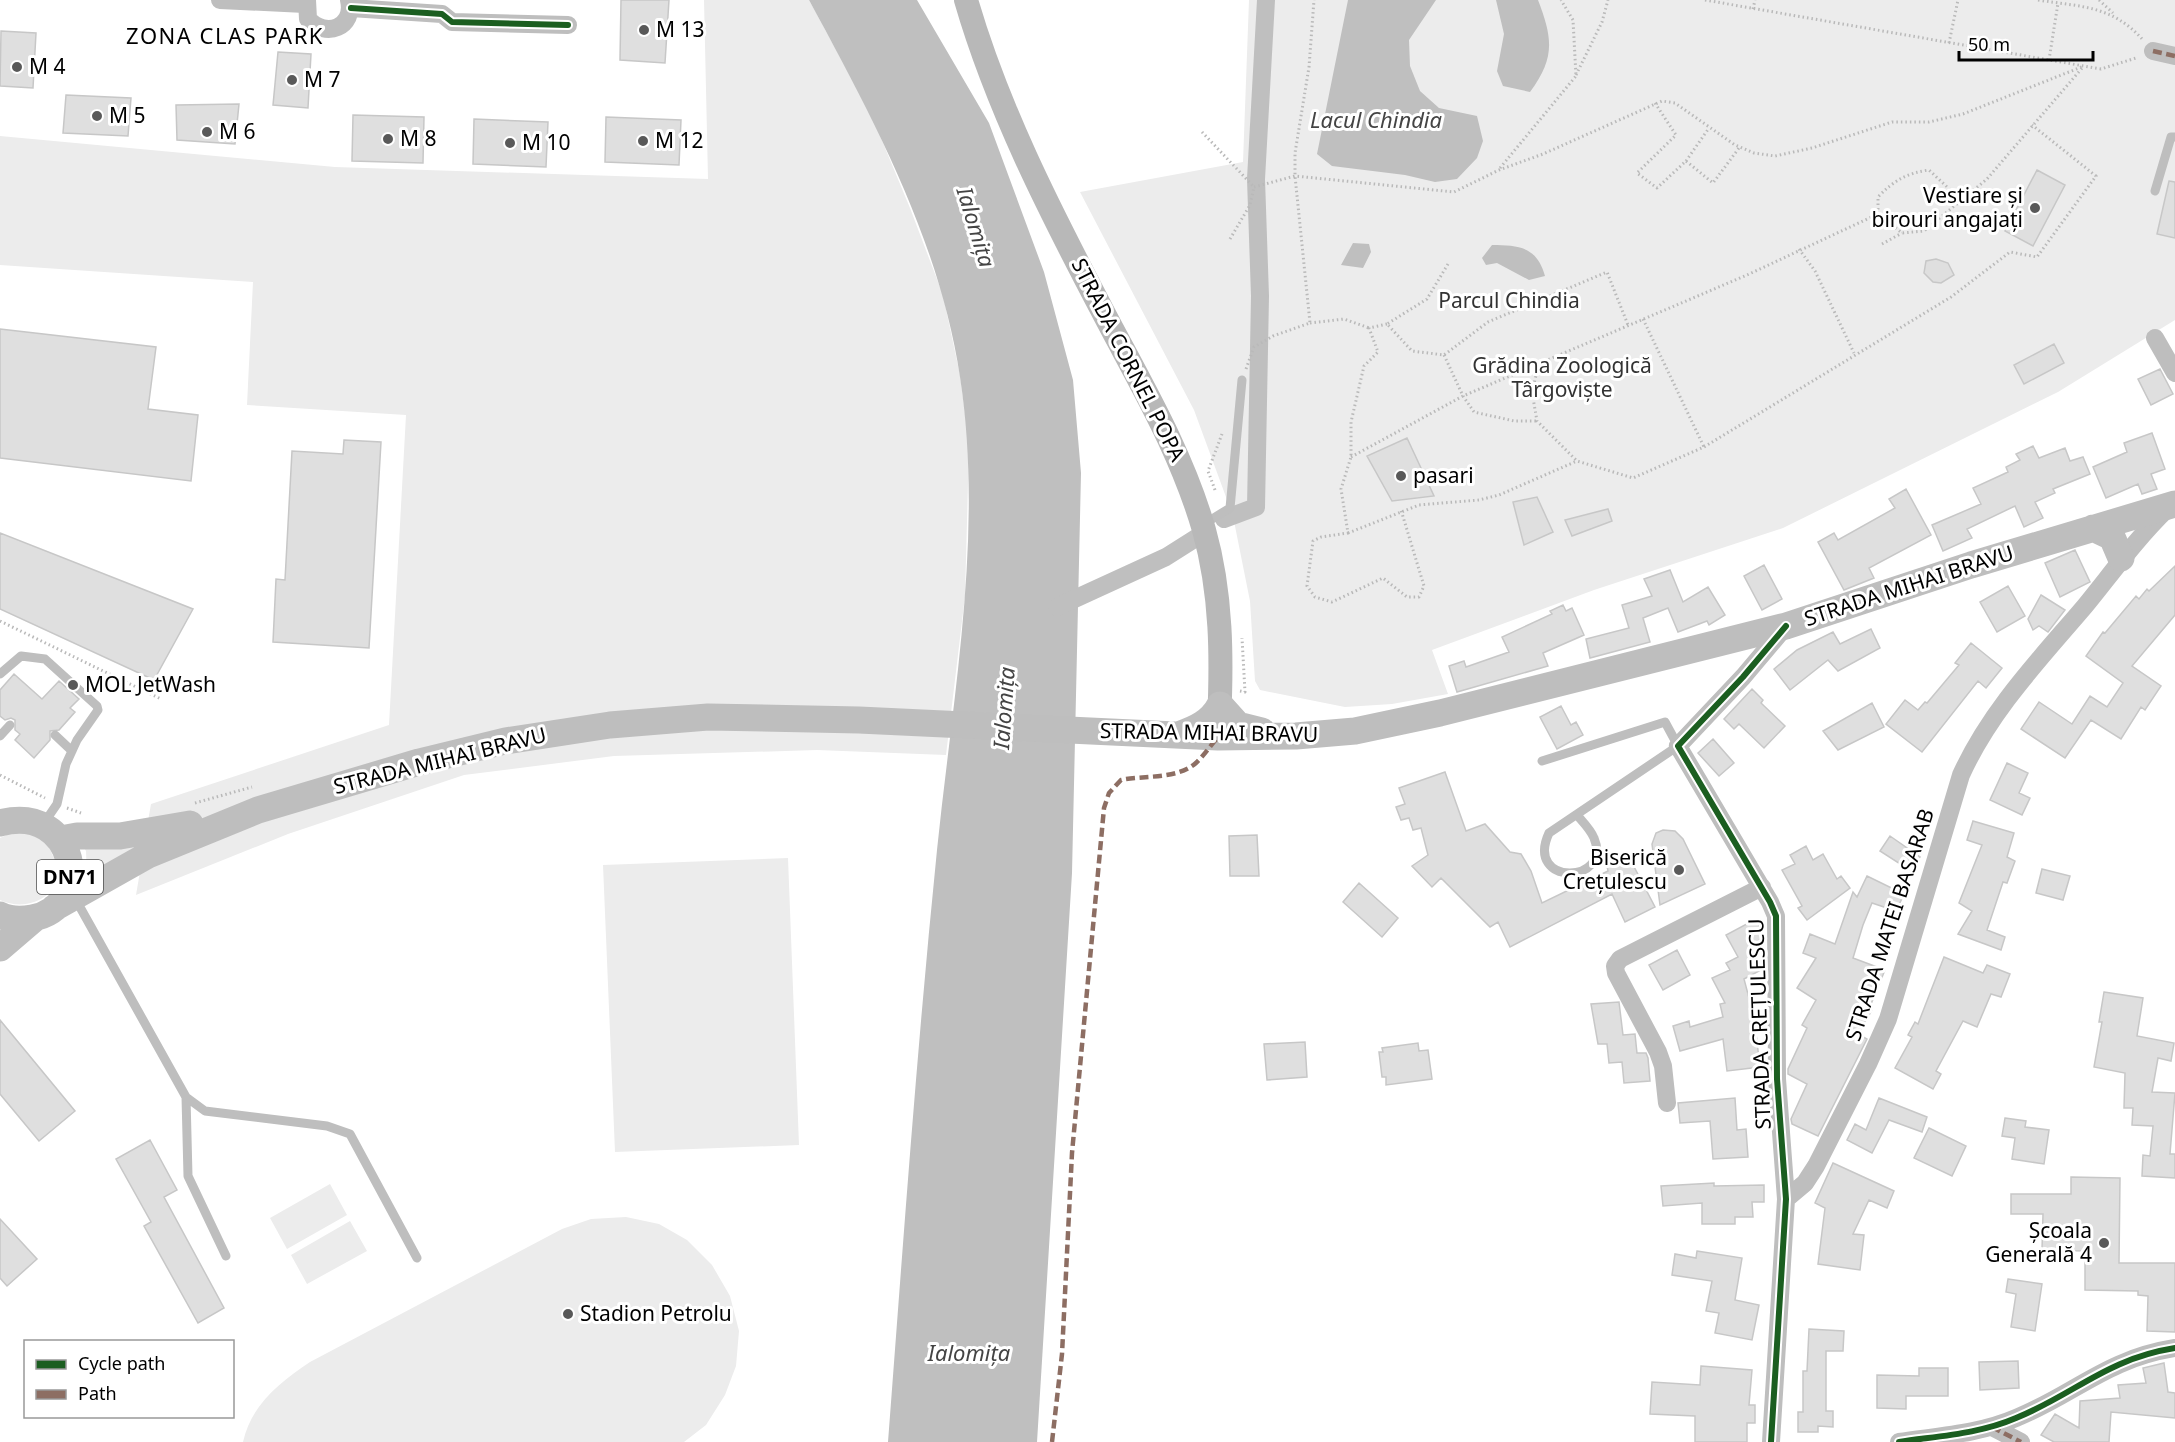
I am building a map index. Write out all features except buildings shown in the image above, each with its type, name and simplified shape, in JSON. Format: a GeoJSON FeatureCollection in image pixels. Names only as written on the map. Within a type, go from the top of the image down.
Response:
{"type":"FeatureCollection","features":[{"type":"Feature","properties":{"kind":"main road","name":"STRADA CORNEL POPA"},"geometry":{"type":"LineString","coordinates":[[966,0],[994,79],[1022,145],[1101,307],[1160,418],[1184,472],[1202,525],[1213,573],[1220,622],[1218,736]]}},
{"type":"Feature","properties":{"kind":"main road","name":"STRADA MIHAI BRAVU"},"geometry":{"type":"LineString","coordinates":[[0,824],[15,820],[44,828],[144,833],[258,810],[419,762],[553,732],[708,717],[859,720],[1176,736],[1287,736],[1355,730],[1430,716],[1786,626],[1971,565],[2093,528],[2155,513]]}},
{"type":"Feature","properties":{"kind":"main road"},"geometry":{"type":"LineString","coordinates":[[2093,528],[2112,537],[2121,558]]}},
{"type":"Feature","properties":{"kind":"main road"},"geometry":{"type":"LineString","coordinates":[[1176,736],[1201,726],[1210,719],[1220,705],[1238,725],[1287,736]]}},
{"type":"Feature","properties":{"kind":"main road"},"geometry":{"type":"LineString","coordinates":[[0,806],[44,828]]}},
{"type":"Feature","properties":{"kind":"main road","name":"STRADA MIHAI BRAVU"},"geometry":{"type":"LineString","coordinates":[[54,907],[148,855],[258,810]]}},
{"type":"Feature","properties":{"kind":"main road","name":"DN71"},"geometry":{"type":"LineString","coordinates":[[0,915],[19,920],[54,907],[66,889],[71,867],[68,852],[44,828]]}},
{"type":"Feature","properties":{"kind":"main road"},"geometry":{"type":"LineString","coordinates":[[0,948],[54,907]]}},
{"type":"Feature","properties":{"kind":"street"},"geometry":{"type":"LineString","coordinates":[[220,0],[306,2],[308,19],[314,25],[328,30],[341,26],[350,4],[442,14],[452,22],[568,25]]}},
{"type":"Feature","properties":{"kind":"street"},"geometry":{"type":"LineString","coordinates":[[2153,51],[2175,56]]}},
{"type":"Feature","properties":{"kind":"street"},"geometry":{"type":"LineString","coordinates":[[2155,338],[2175,374]]}},
{"type":"Feature","properties":{"kind":"street","name":"STRADA MATEI BASARAB"},"geometry":{"type":"LineString","coordinates":[[1786,1199],[1805,1183],[1816,1166],[1868,1064],[1888,1019],[1961,775],[1975,742],[2004,702],[2099,589],[2155,513]]}},
{"type":"Feature","properties":{"kind":"street"},"geometry":{"type":"LineString","coordinates":[[1678,746],[1743,677],[1786,626]]}},
{"type":"Feature","properties":{"kind":"street","name":"STRADA CREȚULESCU"},"geometry":{"type":"LineString","coordinates":[[1678,746],[1762,887],[1776,916],[1777,1079],[1786,1199]]}},
{"type":"Feature","properties":{"kind":"street"},"geometry":{"type":"LineString","coordinates":[[1667,1103],[1663,1066],[1658,1052],[1616,973],[1615,966],[1620,959],[1762,887]]}},
{"type":"Feature","properties":{"kind":"street"},"geometry":{"type":"LineString","coordinates":[[1771,1442],[1786,1199]]}},
{"type":"Feature","properties":{"kind":"street"},"geometry":{"type":"LineString","coordinates":[[1899,1442],[1992,1427],[2018,1418],[2127,1359],[2175,1348]]}},
{"type":"Feature","properties":{"kind":"street"},"geometry":{"type":"LineString","coordinates":[[1992,1427],[2021,1442]]}},
{"type":"Feature","properties":{"kind":"lane"},"geometry":{"type":"LineString","coordinates":[[2155,191],[2171,137],[2175,137]]}},
{"type":"Feature","properties":{"kind":"lane"},"geometry":{"type":"LineString","coordinates":[[1202,525],[1230,508],[1242,380]]}},
{"type":"Feature","properties":{"kind":"lane"},"geometry":{"type":"LineString","coordinates":[[0,674],[21,656],[45,659],[97,705],[97,714],[77,740],[66,764],[57,804],[44,828]]}},
{"type":"Feature","properties":{"kind":"lane","name":"STRADA CREȚULESCU"},"geometry":{"type":"LineString","coordinates":[[1542,761],[1665,722],[1678,746]]}},
{"type":"Feature","properties":{"kind":"lane"},"geometry":{"type":"LineString","coordinates":[[0,736],[10,725]]}},
{"type":"Feature","properties":{"kind":"lane"},"geometry":{"type":"LineString","coordinates":[[55,735],[72,751]]}},
{"type":"Feature","properties":{"kind":"lane"},"geometry":{"type":"LineString","coordinates":[[1577,815],[1594,838],[1596,849],[1594,859],[1588,868],[1578,873],[1567,874],[1557,871],[1549,863],[1544,853],[1549,833],[1678,746]]}},
{"type":"Feature","properties":{"kind":"lane"},"geometry":{"type":"LineString","coordinates":[[54,907],[186,1097],[205,1111],[327,1126],[350,1134],[417,1258]]}},
{"type":"Feature","properties":{"kind":"lane"},"geometry":{"type":"LineString","coordinates":[[186,1097],[188,1176],[226,1256]]}},
{"type":"Feature","properties":{"kind":"path"},"geometry":{"type":"LineString","coordinates":[[1310,322],[1294,176],[1295,153],[1309,68],[1314,0]]}},
{"type":"Feature","properties":{"kind":"path"},"geometry":{"type":"LineString","coordinates":[[1561,0],[1573,20],[1576,76]]}},
{"type":"Feature","properties":{"kind":"path"},"geometry":{"type":"LineString","coordinates":[[1499,170],[1576,76],[1602,22],[1608,0]]}},
{"type":"Feature","properties":{"kind":"path"},"geometry":{"type":"LineString","coordinates":[[1705,0],[2101,69],[2153,51],[2128,23],[2098,0]]}},
{"type":"Feature","properties":{"kind":"path"},"geometry":{"type":"LineString","coordinates":[[1753,9],[1755,0]]}},
{"type":"Feature","properties":{"kind":"path"},"geometry":{"type":"LineString","coordinates":[[1949,43],[1958,0]]}},
{"type":"Feature","properties":{"kind":"path"},"geometry":{"type":"LineString","coordinates":[[2038,0],[2115,15]]}},
{"type":"Feature","properties":{"kind":"path"},"geometry":{"type":"LineString","coordinates":[[2049,60],[2058,3]]}},
{"type":"Feature","properties":{"kind":"path"},"geometry":{"type":"LineString","coordinates":[[1254,188],[1294,176],[1454,192],[1499,170],[1543,154],[1662,101],[1675,103],[1740,147],[1754,153],[1775,156],[1812,148],[1892,122],[1929,122],[1963,114],[2084,66]]}},
{"type":"Feature","properties":{"kind":"path"},"geometry":{"type":"LineString","coordinates":[[1882,244],[1902,233],[1924,231],[1987,179],[2084,66]]}},
{"type":"Feature","properties":{"kind":"path"},"geometry":{"type":"LineString","coordinates":[[1655,103],[1676,135],[1637,173],[1657,188],[1686,161],[1709,128]]}},
{"type":"Feature","properties":{"kind":"path"},"geometry":{"type":"LineString","coordinates":[[1539,363],[1532,392],[1537,421],[1577,461],[1633,478],[1704,447],[1854,353],[1951,297],[2010,252],[2037,256],[2096,176],[2032,125]]}},
{"type":"Feature","properties":{"kind":"path"},"geometry":{"type":"LineString","coordinates":[[1202,132],[1254,188]]}},
{"type":"Feature","properties":{"kind":"path"},"geometry":{"type":"LineString","coordinates":[[1686,161],[1713,183],[1740,147]]}},
{"type":"Feature","properties":{"kind":"path"},"geometry":{"type":"LineString","coordinates":[[1878,214],[1878,197],[1890,184],[1912,172],[1929,170],[1961,200]]}},
{"type":"Feature","properties":{"kind":"path"},"geometry":{"type":"LineString","coordinates":[[1230,239],[1250,205],[1254,188]]}},
{"type":"Feature","properties":{"kind":"path"},"geometry":{"type":"LineString","coordinates":[[1878,214],[1902,233]]}},
{"type":"Feature","properties":{"kind":"path"},"geometry":{"type":"LineString","coordinates":[[1350,457],[1463,396],[1747,275],[1878,214]]}},
{"type":"Feature","properties":{"kind":"path"},"geometry":{"type":"LineString","coordinates":[[1799,249],[1815,271],[1854,353]]}},
{"type":"Feature","properties":{"kind":"path"},"geometry":{"type":"LineString","coordinates":[[1254,347],[1273,336],[1310,322],[1344,319],[1369,328],[1388,324],[1426,299],[1448,264]]}},
{"type":"Feature","properties":{"kind":"path"},"geometry":{"type":"LineString","coordinates":[[1388,324],[1412,351],[1444,355],[1488,322],[1607,272],[1628,325]]}},
{"type":"Feature","properties":{"kind":"path"},"geometry":{"type":"LineString","coordinates":[[1643,319],[1704,447]]}},
{"type":"Feature","properties":{"kind":"path"},"geometry":{"type":"LineString","coordinates":[[1348,533],[1341,489],[1350,457],[1351,422],[1358,382],[1364,366],[1378,352],[1369,328]]}},
{"type":"Feature","properties":{"kind":"path"},"geometry":{"type":"LineString","coordinates":[[1444,355],[1463,396],[1474,412],[1514,422],[1537,421]]}},
{"type":"Feature","properties":{"kind":"path"},"geometry":{"type":"LineString","coordinates":[[1401,510],[1424,586],[1419,597],[1407,597],[1383,578],[1332,602],[1315,597],[1307,586],[1313,541],[1321,537],[1348,533],[1401,510],[1419,505],[1479,500],[1499,495],[1577,461]]}},
{"type":"Feature","properties":{"kind":"path"},"geometry":{"type":"LineString","coordinates":[[0,621],[161,699]]}},
{"type":"Feature","properties":{"kind":"green space"},"geometry":{"type":"Polygon","coordinates":[[[704,0],[809,0],[871,114],[943,295],[960,375],[969,446],[965,596],[946,755],[817,750],[614,756],[464,775],[288,834],[136,895],[143,854],[87,878],[86,851],[81,842],[145,838],[151,804],[389,725],[406,415],[247,405],[253,282],[0,265],[0,136],[335,167],[708,179],[704,0]]]}},
{"type":"Feature","properties":{"kind":"green space","name":"Parcul Chindia"},"geometry":{"type":"Polygon","coordinates":[[[1249,0],[2175,0],[2175,320],[2058,392],[1783,528],[1594,590],[1432,650],[1448,694],[1392,704],[1345,707],[1260,690],[1255,681],[1250,601],[1233,516],[1194,410],[1080,192],[1243,162],[1249,0]]]}},
{"type":"Feature","properties":{"kind":"green space"},"geometry":{"type":"Polygon","coordinates":[[[23,832],[47,843],[57,867],[57,878],[53,888],[46,896],[36,902],[12,904],[0,900],[0,838],[11,833],[23,832]]]}},
{"type":"Feature","properties":{"kind":"green space"},"geometry":{"type":"Polygon","coordinates":[[[788,858],[799,1145],[615,1152],[603,865],[788,858]]]}},
{"type":"Feature","properties":{"kind":"green space"},"geometry":{"type":"Polygon","coordinates":[[[330,1184],[347,1215],[287,1249],[270,1218],[330,1184]]]}},
{"type":"Feature","properties":{"kind":"green space","name":"Stadion Petrolu"},"geometry":{"type":"Polygon","coordinates":[[[626,1217],[659,1224],[687,1240],[712,1265],[730,1296],[739,1331],[736,1366],[725,1395],[706,1425],[684,1442],[243,1442],[253,1417],[268,1396],[310,1362],[562,1229],[591,1219],[626,1217]]]}},
{"type":"Feature","properties":{"kind":"green space"},"geometry":{"type":"Polygon","coordinates":[[[350,1221],[367,1251],[307,1284],[291,1255],[350,1221]]]}},
{"type":"Feature","properties":{"kind":"water","name":"Ialomița"},"geometry":{"type":"Polygon","coordinates":[[[809,0],[917,0],[989,123],[1044,272],[1073,380],[1081,473],[1072,873],[1037,1442],[888,1442],[923,998],[963,614],[969,495],[967,436],[960,377],[950,327],[937,278],[920,230],[880,136],[809,0]]]}},
{"type":"Feature","properties":{"kind":"water","name":"Lacul Chindia"},"geometry":{"type":"Polygon","coordinates":[[[1348,0],[1436,0],[1409,40],[1410,66],[1420,91],[1439,108],[1477,116],[1483,141],[1477,158],[1457,179],[1435,182],[1405,175],[1332,166],[1317,154],[1348,0]]]}},
{"type":"Feature","properties":{"kind":"water"},"geometry":{"type":"Polygon","coordinates":[[[1496,0],[1538,0],[1547,26],[1549,48],[1544,69],[1530,92],[1503,86],[1497,71],[1504,34],[1496,0]]]}},
{"type":"Feature","properties":{"kind":"water"},"geometry":{"type":"Polygon","coordinates":[[[1353,243],[1369,244],[1371,252],[1363,268],[1341,265],[1353,243]]]}},
{"type":"Feature","properties":{"kind":"water"},"geometry":{"type":"Polygon","coordinates":[[[1492,245],[1519,247],[1532,253],[1542,266],[1545,276],[1529,280],[1497,263],[1486,265],[1482,258],[1492,245]]]}},
{"type":"Feature","properties":{"kind":"waterway"},"geometry":{"type":"LineString","coordinates":[[1224,519],[1256,507],[1260,296],[1256,179],[1266,0]]}},
{"type":"Feature","properties":{"kind":"waterway"},"geometry":{"type":"LineString","coordinates":[[1057,607],[1166,557],[1196,538]]}},
{"type":"Feature","properties":{"kind":"marked path"},"geometry":{"type":"LineString","coordinates":[[2153,51],[2175,56]]}},
{"type":"Feature","properties":{"kind":"marked path"},"geometry":{"type":"LineString","coordinates":[[1052,1442],[1062,1354],[1072,1153],[1104,808],[1109,793],[1121,780],[1180,772],[1197,762],[1218,737]]}},
{"type":"Feature","properties":{"kind":"marked path"},"geometry":{"type":"LineString","coordinates":[[1992,1427],[2021,1442]]}},
{"type":"Feature","properties":{"kind":"cycle path"},"geometry":{"type":"LineString","coordinates":[[351,8],[442,14],[452,22],[568,25]]}},
{"type":"Feature","properties":{"kind":"cycle path"},"geometry":{"type":"LineString","coordinates":[[1771,1442],[1786,1199],[1777,1079],[1776,916],[1678,746],[1743,677],[1786,626]]}},
{"type":"Feature","properties":{"kind":"cycle path"},"geometry":{"type":"LineString","coordinates":[[1899,1442],[1988,1428],[2037,1409],[2129,1360],[2175,1348]]}},
{"type":"Feature","properties":{"kind":"place","name":"M 13"},"geometry":{"type":"Point","coordinates":[644,30]}},
{"type":"Feature","properties":{"kind":"place","name":"M 4"},"geometry":{"type":"Point","coordinates":[17,67]}},
{"type":"Feature","properties":{"kind":"place","name":"M 7"},"geometry":{"type":"Point","coordinates":[292,80]}},
{"type":"Feature","properties":{"kind":"place","name":"M 5"},"geometry":{"type":"Point","coordinates":[97,116]}},
{"type":"Feature","properties":{"kind":"place","name":"M 6"},"geometry":{"type":"Point","coordinates":[207,132]}},
{"type":"Feature","properties":{"kind":"place","name":"M 8"},"geometry":{"type":"Point","coordinates":[388,139]}},
{"type":"Feature","properties":{"kind":"place","name":"M 12"},"geometry":{"type":"Point","coordinates":[643,141]}},
{"type":"Feature","properties":{"kind":"place","name":"M 10"},"geometry":{"type":"Point","coordinates":[510,143]}},
{"type":"Feature","properties":{"kind":"place","name":"Vestiare și birouri angajați"},"geometry":{"type":"Point","coordinates":[2035,208]}},
{"type":"Feature","properties":{"kind":"place","name":"pasari"},"geometry":{"type":"Point","coordinates":[1401,476]}},
{"type":"Feature","properties":{"kind":"place","name":"MOL JetWash"},"geometry":{"type":"Point","coordinates":[73,685]}},
{"type":"Feature","properties":{"kind":"place","name":"Biserică Crețulescu"},"geometry":{"type":"Point","coordinates":[1679,870]}},
{"type":"Feature","properties":{"kind":"place","name":"Școala Generală 4"},"geometry":{"type":"Point","coordinates":[2104,1243]}},
{"type":"Feature","properties":{"kind":"place","name":"Stadion Petrolu"},"geometry":{"type":"Point","coordinates":[568,1314]}},
{"type":"Feature","properties":{"kind":"district","name":"ZONA CLAS PARK"},"geometry":{"type":"Point","coordinates":[225,36]}},
{"type":"Feature","properties":{"kind":"park label","name":"Grădina Zoologică Târgoviște"},"geometry":{"type":"Point","coordinates":[1562,378]}}]}
